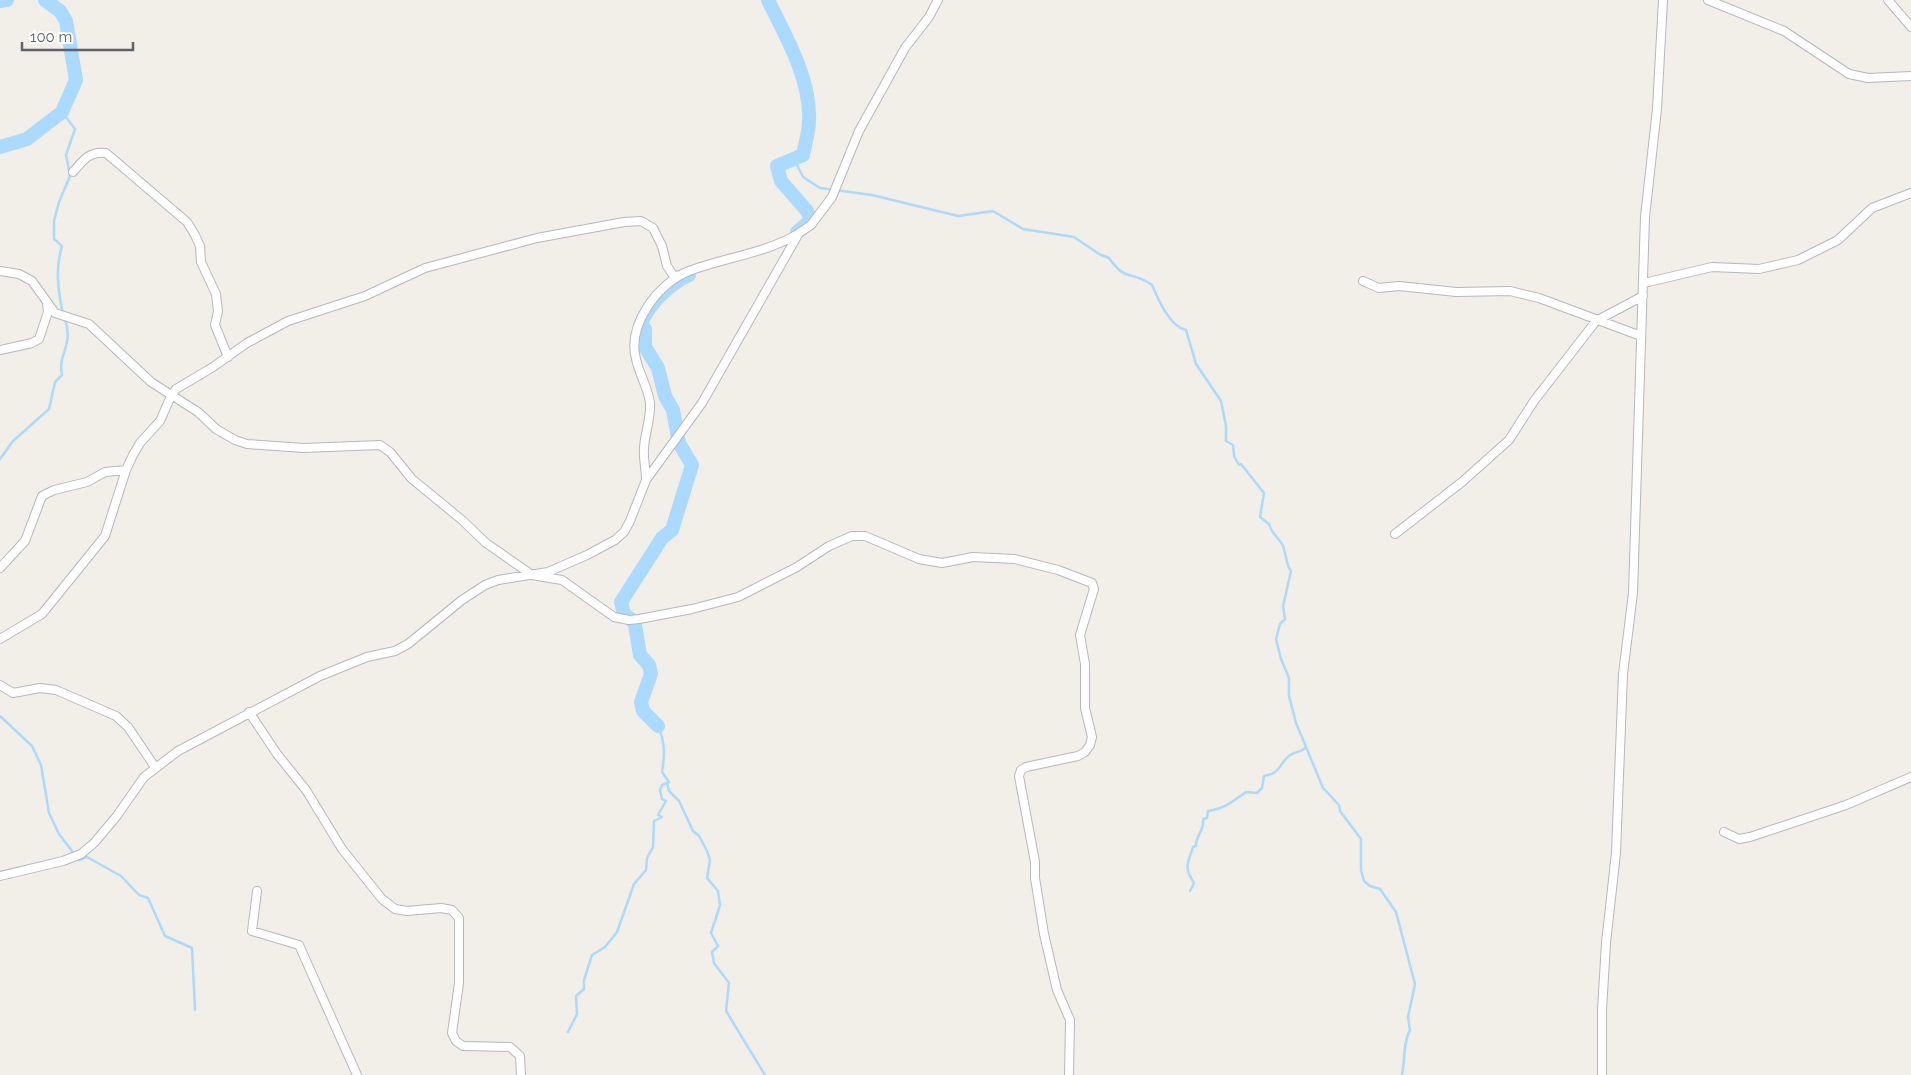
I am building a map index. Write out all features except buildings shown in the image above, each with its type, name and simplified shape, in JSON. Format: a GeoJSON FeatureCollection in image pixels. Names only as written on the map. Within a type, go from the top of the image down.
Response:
{"type":"FeatureCollection","features":[{"type":"Feature","properties":{"kind":"street"},"geometry":{"type":"LineString","coordinates":[[646,480],[644,446],[650,401],[635,359],[636,333],[641,318],[653,301],[678,276],[702,267],[765,250],[811,225],[832,196],[859,131],[905,48],[929,17],[938,0]]}},
{"type":"Feature","properties":{"kind":"street"},"geometry":{"type":"LineString","coordinates":[[1602,1075],[1602,1001],[1616,853],[1623,674],[1633,593],[1645,217],[1657,109],[1663,0]]}},
{"type":"Feature","properties":{"kind":"street"},"geometry":{"type":"LineString","coordinates":[[1708,0],[1784,31],[1849,74],[1868,78],[1911,76]]}},
{"type":"Feature","properties":{"kind":"street"},"geometry":{"type":"LineString","coordinates":[[1888,0],[1911,27]]}},
{"type":"Feature","properties":{"kind":"street"},"geometry":{"type":"LineString","coordinates":[[73,172],[86,157],[97,152],[106,153],[187,222],[196,234],[202,262],[216,294],[218,311],[215,325],[228,357]]}},
{"type":"Feature","properties":{"kind":"street"},"geometry":{"type":"LineString","coordinates":[[1644,283],[1712,267],[1759,269],[1798,260],[1838,240],[1872,208],[1911,193]]}},
{"type":"Feature","properties":{"kind":"street"},"geometry":{"type":"LineString","coordinates":[[0,638],[42,614],[105,536],[126,470],[140,443],[160,421],[171,396],[182,384],[228,357],[247,343],[288,321],[364,296],[432,266],[537,238],[624,222],[641,221],[653,228],[662,246],[667,266],[673,275],[678,276]]}},
{"type":"Feature","properties":{"kind":"street"},"geometry":{"type":"LineString","coordinates":[[0,876],[63,861],[81,854],[94,843],[116,817],[144,777],[178,751],[249,712],[320,676],[367,657],[395,651],[408,644],[473,592],[485,585],[498,580],[532,575],[566,564],[615,540],[624,532],[630,521],[646,480],[702,403],[799,233]]}},
{"type":"Feature","properties":{"kind":"street"},"geometry":{"type":"LineString","coordinates":[[0,271],[27,278],[37,286],[59,316],[78,319],[88,324],[130,365],[171,396],[198,412],[224,435],[247,444],[304,448],[380,445],[390,452],[412,479],[462,520],[486,543],[532,575],[562,580],[610,614],[629,620],[692,609],[738,597],[791,570],[840,540],[865,536],[918,559],[942,563],[973,557],[1015,559],[1058,570],[1092,583],[1094,590],[1080,635],[1084,664],[1085,708],[1092,737],[1090,745],[1085,752],[1078,756],[1026,767],[1021,770],[1019,776],[1036,862],[1035,878],[1044,934],[1057,990],[1070,1020],[1069,1075]]}},
{"type":"Feature","properties":{"kind":"street"},"geometry":{"type":"LineString","coordinates":[[1362,281],[1380,288],[1399,286],[1456,292],[1510,291],[1539,298],[1596,321],[1641,336]]}},
{"type":"Feature","properties":{"kind":"street"},"geometry":{"type":"LineString","coordinates":[[1395,534],[1462,482],[1509,440],[1534,401],[1596,321],[1643,296]]}},
{"type":"Feature","properties":{"kind":"street"},"geometry":{"type":"LineString","coordinates":[[0,350],[32,343],[39,339],[48,312],[47,301]]}},
{"type":"Feature","properties":{"kind":"street"},"geometry":{"type":"LineString","coordinates":[[0,568],[25,540],[42,496],[54,490],[87,482],[105,472],[126,470]]}},
{"type":"Feature","properties":{"kind":"street"},"geometry":{"type":"LineString","coordinates":[[1,687],[13,693],[40,688],[56,690],[116,716],[131,731],[155,768]]}},
{"type":"Feature","properties":{"kind":"street"},"geometry":{"type":"LineString","coordinates":[[249,712],[277,754],[306,790],[342,850],[382,900],[395,909],[407,911],[442,908],[452,910],[459,918],[459,983],[452,1033],[456,1041],[463,1046],[510,1047],[520,1056],[521,1075]]}},
{"type":"Feature","properties":{"kind":"street"},"geometry":{"type":"LineString","coordinates":[[1724,832],[1739,839],[1750,837],[1846,805],[1911,777]]}},
{"type":"Feature","properties":{"kind":"street"},"geometry":{"type":"LineString","coordinates":[[257,891],[252,931],[299,945],[357,1075]]}},
{"type":"Feature","properties":{"kind":"waterway"},"geometry":{"type":"LineString","coordinates":[[0,1],[7,0]]}},
{"type":"Feature","properties":{"kind":"waterway"},"geometry":{"type":"LineString","coordinates":[[0,147],[27,139],[62,112],[76,80],[66,21],[60,11],[45,0]]}},
{"type":"Feature","properties":{"kind":"waterway"},"geometry":{"type":"LineString","coordinates":[[768,0],[802,74],[809,105],[808,134],[803,155],[777,166],[781,181],[807,211],[811,220],[797,232]]}},
{"type":"Feature","properties":{"kind":"waterway"},"geometry":{"type":"LineString","coordinates":[[62,112],[75,129],[66,155],[70,176],[59,202],[54,221],[54,239],[62,246],[58,263],[58,280],[63,314]]}},
{"type":"Feature","properties":{"kind":"waterway"},"geometry":{"type":"LineString","coordinates":[[794,159],[803,177],[820,188],[872,195],[958,216],[993,211],[1023,229],[1074,237],[1099,254],[1109,258],[1120,271],[1152,285],[1161,305],[1170,318],[1180,328],[1186,330],[1196,364],[1221,401],[1226,426],[1226,441],[1233,445],[1234,456],[1239,465],[1241,464],[1264,493],[1260,517],[1269,524],[1271,530],[1282,544],[1291,571],[1283,606],[1285,619],[1280,624],[1276,639],[1281,659],[1289,678],[1289,696],[1296,723],[1323,788],[1339,805],[1340,811],[1361,839],[1361,870],[1364,881],[1370,886],[1380,889],[1396,912],[1415,984],[1408,1017],[1410,1030],[1405,1046],[1402,1075]]}},
{"type":"Feature","properties":{"kind":"waterway"},"geometry":{"type":"LineString","coordinates":[[658,726],[643,711],[641,702],[651,674],[649,665],[640,655],[635,625],[624,614],[621,602],[662,538],[672,530],[692,465],[679,443],[673,410],[665,396],[658,368],[645,347],[645,329],[641,324],[649,309],[661,295],[689,275]]}},
{"type":"Feature","properties":{"kind":"waterway"},"geometry":{"type":"LineString","coordinates":[[0,459],[13,441],[49,409],[55,382],[62,375],[61,368],[68,337],[65,319]]}},
{"type":"Feature","properties":{"kind":"waterway"},"geometry":{"type":"LineString","coordinates":[[0,716],[32,746],[41,765],[49,813],[59,834],[72,851]]}},
{"type":"Feature","properties":{"kind":"waterway"},"geometry":{"type":"LineString","coordinates":[[568,1032],[577,1014],[576,996],[584,989],[584,980],[592,955],[605,947],[617,932],[634,884],[646,870],[647,858],[653,847],[654,821],[662,817],[658,815],[666,801],[662,799],[660,790],[662,785],[669,782],[662,772],[664,749],[658,726]]}},
{"type":"Feature","properties":{"kind":"waterway"},"geometry":{"type":"LineString","coordinates":[[1190,891],[1194,883],[1188,873],[1188,861],[1193,847],[1196,846],[1203,826],[1203,819],[1207,818],[1208,811],[1233,802],[1246,792],[1257,793],[1262,788],[1264,776],[1278,770],[1288,757],[1306,747]]}},
{"type":"Feature","properties":{"kind":"waterway"},"geometry":{"type":"LineString","coordinates":[[667,783],[669,791],[679,801],[693,831],[699,836],[710,860],[707,878],[718,891],[720,905],[711,933],[718,946],[712,952],[714,963],[729,983],[726,1011],[765,1075]]}},
{"type":"Feature","properties":{"kind":"waterway"},"geometry":{"type":"LineString","coordinates":[[79,860],[87,857],[121,876],[139,895],[148,898],[165,936],[192,948],[195,1010]]}}]}
